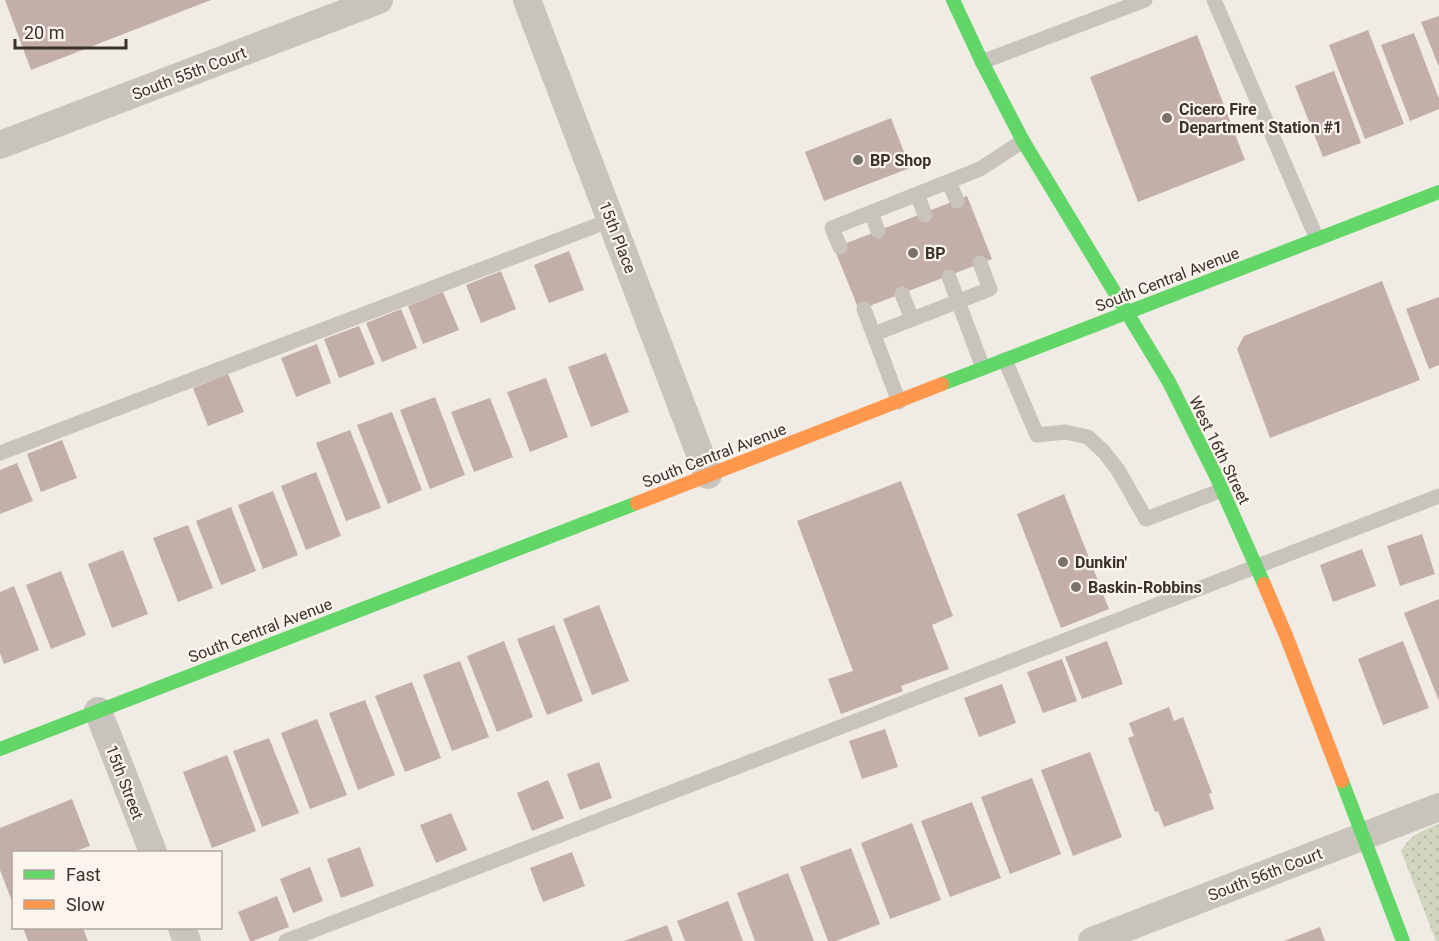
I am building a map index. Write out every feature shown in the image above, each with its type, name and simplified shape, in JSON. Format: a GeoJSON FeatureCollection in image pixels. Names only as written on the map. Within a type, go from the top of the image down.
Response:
{"type":"FeatureCollection","features":[{"type":"Feature","properties":{"kind":"main road","name":"West 16th Street"},"geometry":{"type":"LineString","coordinates":[[953,0],[982,63],[1023,141],[1169,382],[1222,490],[1287,638],[1403,941]]}},
{"type":"Feature","properties":{"kind":"main road","name":"South Central Avenue"},"geometry":{"type":"LineString","coordinates":[[0,749],[1439,192]]}},
{"type":"Feature","properties":{"kind":"street","name":"South 55th Court"},"geometry":{"type":"LineString","coordinates":[[0,145],[379,0]]}},
{"type":"Feature","properties":{"kind":"street","name":"15th Place"},"geometry":{"type":"LineString","coordinates":[[527,0],[708,475]]}},
{"type":"Feature","properties":{"kind":"street","name":"15th Street"},"geometry":{"type":"LineString","coordinates":[[98,711],[153,851]]}},
{"type":"Feature","properties":{"kind":"street","name":"South 56th Court"},"geometry":{"type":"LineString","coordinates":[[1092,941],[1439,807]]}},
{"type":"Feature","properties":{"kind":"lane"},"geometry":{"type":"LineString","coordinates":[[982,63],[1145,0]]}},
{"type":"Feature","properties":{"kind":"lane"},"geometry":{"type":"LineString","coordinates":[[1214,0],[1317,239]]}},
{"type":"Feature","properties":{"kind":"lane"},"geometry":{"type":"LineString","coordinates":[[840,247],[832,228],[980,169],[1023,141]]}},
{"type":"Feature","properties":{"kind":"lane"},"geometry":{"type":"LineString","coordinates":[[949,182],[957,201]]}},
{"type":"Feature","properties":{"kind":"lane"},"geometry":{"type":"LineString","coordinates":[[917,194],[925,215]]}},
{"type":"Feature","properties":{"kind":"lane"},"geometry":{"type":"LineString","coordinates":[[871,213],[878,231]]}},
{"type":"Feature","properties":{"kind":"lane"},"geometry":{"type":"LineString","coordinates":[[0,453],[611,220]]}},
{"type":"Feature","properties":{"kind":"lane"},"geometry":{"type":"LineString","coordinates":[[874,334],[990,289],[980,263]]}},
{"type":"Feature","properties":{"kind":"lane"},"geometry":{"type":"LineString","coordinates":[[950,277],[983,368]]}},
{"type":"Feature","properties":{"kind":"lane"},"geometry":{"type":"LineString","coordinates":[[902,294],[912,319]]}},
{"type":"Feature","properties":{"kind":"lane"},"geometry":{"type":"LineString","coordinates":[[864,309],[899,402]]}},
{"type":"Feature","properties":{"kind":"lane"},"geometry":{"type":"LineString","coordinates":[[1005,360],[1037,435],[1065,432],[1088,437],[1118,470],[1146,519],[1222,490]]}},
{"type":"Feature","properties":{"kind":"lane"},"geometry":{"type":"LineString","coordinates":[[286,941],[1439,496]]}},
{"type":"Feature","properties":{"kind":"green space"},"geometry":{"type":"Polygon","coordinates":[[[1439,824],[1439,941],[1436,941],[1401,851],[1417,834],[1439,824]]]}},
{"type":"Feature","properties":{"kind":"building"},"geometry":{"type":"Polygon","coordinates":[[[5,0],[211,0],[31,70],[5,0]]]}},
{"type":"Feature","properties":{"kind":"building"},"geometry":{"type":"Polygon","coordinates":[[[1439,16],[1439,67],[1421,22],[1439,16]]]}},
{"type":"Feature","properties":{"kind":"building"},"geometry":{"type":"Polygon","coordinates":[[[1368,30],[1404,124],[1365,139],[1329,45],[1368,30]]]}},
{"type":"Feature","properties":{"kind":"building"},"geometry":{"type":"Polygon","coordinates":[[[1414,33],[1439,99],[1439,109],[1410,121],[1381,45],[1414,33]]]}},
{"type":"Feature","properties":{"kind":"building","name":"Cicero Fire Department Station #1"},"geometry":{"type":"Polygon","coordinates":[[[1197,35],[1245,160],[1138,202],[1090,77],[1197,35]]]}},
{"type":"Feature","properties":{"kind":"building"},"geometry":{"type":"Polygon","coordinates":[[[1334,71],[1361,143],[1323,157],[1295,86],[1334,71]]]}},
{"type":"Feature","properties":{"kind":"building","name":"BP Shop"},"geometry":{"type":"Polygon","coordinates":[[[891,118],[910,168],[824,201],[805,152],[891,118]]]}},
{"type":"Feature","properties":{"kind":"building","name":"BP"},"geometry":{"type":"Polygon","coordinates":[[[967,196],[992,259],[859,310],[834,248],[967,196]]]}},
{"type":"Feature","properties":{"kind":"building"},"geometry":{"type":"Polygon","coordinates":[[[569,251],[584,290],[549,303],[534,265],[569,251]]]}},
{"type":"Feature","properties":{"kind":"building"},"geometry":{"type":"Polygon","coordinates":[[[501,271],[516,309],[481,323],[466,285],[501,271]]]}},
{"type":"Feature","properties":{"kind":"building"},"geometry":{"type":"Polygon","coordinates":[[[1382,281],[1420,380],[1270,438],[1237,349],[1244,336],[1382,281]]]}},
{"type":"Feature","properties":{"kind":"building"},"geometry":{"type":"Polygon","coordinates":[[[443,292],[459,330],[423,344],[408,306],[443,292]]]}},
{"type":"Feature","properties":{"kind":"building"},"geometry":{"type":"Polygon","coordinates":[[[1439,297],[1439,365],[1429,369],[1406,309],[1439,297]]]}},
{"type":"Feature","properties":{"kind":"building"},"geometry":{"type":"Polygon","coordinates":[[[401,309],[417,348],[382,362],[366,323],[401,309]]]}},
{"type":"Feature","properties":{"kind":"building"},"geometry":{"type":"Polygon","coordinates":[[[359,326],[375,364],[339,378],[324,339],[359,326]]]}},
{"type":"Feature","properties":{"kind":"building"},"geometry":{"type":"Polygon","coordinates":[[[317,344],[331,383],[296,397],[281,358],[317,344]]]}},
{"type":"Feature","properties":{"kind":"building"},"geometry":{"type":"Polygon","coordinates":[[[606,353],[629,412],[591,427],[568,367],[606,353]]]}},
{"type":"Feature","properties":{"kind":"building"},"geometry":{"type":"Polygon","coordinates":[[[228,374],[244,412],[208,426],[193,388],[228,374]]]}},
{"type":"Feature","properties":{"kind":"building"},"geometry":{"type":"Polygon","coordinates":[[[546,378],[568,437],[530,452],[507,392],[546,378]]]}},
{"type":"Feature","properties":{"kind":"building"},"geometry":{"type":"Polygon","coordinates":[[[435,397],[465,475],[430,489],[400,410],[435,397]]]}},
{"type":"Feature","properties":{"kind":"building"},"geometry":{"type":"Polygon","coordinates":[[[490,398],[513,457],[474,472],[451,412],[490,398]]]}},
{"type":"Feature","properties":{"kind":"building"},"geometry":{"type":"Polygon","coordinates":[[[392,412],[422,490],[388,504],[357,425],[392,412]]]}},
{"type":"Feature","properties":{"kind":"building"},"geometry":{"type":"Polygon","coordinates":[[[350,430],[381,508],[346,521],[316,443],[350,430]]]}},
{"type":"Feature","properties":{"kind":"building"},"geometry":{"type":"Polygon","coordinates":[[[62,440],[77,478],[41,492],[27,454],[62,440]]]}},
{"type":"Feature","properties":{"kind":"building"},"geometry":{"type":"Polygon","coordinates":[[[17,463],[33,501],[0,514],[0,470],[17,463]]]}},
{"type":"Feature","properties":{"kind":"building"},"geometry":{"type":"Polygon","coordinates":[[[316,472],[341,536],[306,550],[281,486],[316,472]]]}},
{"type":"Feature","properties":{"kind":"building"},"geometry":{"type":"Polygon","coordinates":[[[901,481],[953,616],[932,625],[949,669],[901,686],[903,691],[841,714],[828,679],[853,671],[797,521],[901,481]]]}},
{"type":"Feature","properties":{"kind":"building"},"geometry":{"type":"Polygon","coordinates":[[[273,491],[298,555],[263,569],[238,505],[273,491]]]}},
{"type":"Feature","properties":{"kind":"building","name":"Dunkin'"},"geometry":{"type":"Polygon","coordinates":[[[1064,494],[1109,609],[1061,628],[1017,514],[1064,494]]]}},
{"type":"Feature","properties":{"kind":"building"},"geometry":{"type":"Polygon","coordinates":[[[231,507],[256,571],[221,585],[196,521],[231,507]]]}},
{"type":"Feature","properties":{"kind":"building"},"geometry":{"type":"Polygon","coordinates":[[[188,525],[213,588],[178,602],[153,538],[188,525]]]}},
{"type":"Feature","properties":{"kind":"building"},"geometry":{"type":"Polygon","coordinates":[[[1422,534],[1435,574],[1400,586],[1387,546],[1422,534]]]}},
{"type":"Feature","properties":{"kind":"building"},"geometry":{"type":"Polygon","coordinates":[[[1362,549],[1376,586],[1333,602],[1320,565],[1362,549]]]}},
{"type":"Feature","properties":{"kind":"building"},"geometry":{"type":"Polygon","coordinates":[[[123,550],[148,614],[112,628],[88,564],[123,550]]]}},
{"type":"Feature","properties":{"kind":"building"},"geometry":{"type":"Polygon","coordinates":[[[61,571],[86,635],[51,649],[26,585],[61,571]]]}},
{"type":"Feature","properties":{"kind":"building"},"geometry":{"type":"Polygon","coordinates":[[[14,586],[39,650],[4,664],[0,653],[0,592],[14,586]]]}},
{"type":"Feature","properties":{"kind":"building"},"geometry":{"type":"Polygon","coordinates":[[[1439,599],[1439,701],[1404,613],[1439,599]]]}},
{"type":"Feature","properties":{"kind":"building"},"geometry":{"type":"Polygon","coordinates":[[[599,605],[629,681],[592,695],[563,619],[599,605]]]}},
{"type":"Feature","properties":{"kind":"building"},"geometry":{"type":"Polygon","coordinates":[[[554,625],[583,701],[547,715],[517,639],[554,625]]]}},
{"type":"Feature","properties":{"kind":"building"},"geometry":{"type":"Polygon","coordinates":[[[504,641],[533,717],[497,732],[467,656],[504,641]]]}},
{"type":"Feature","properties":{"kind":"building"},"geometry":{"type":"Polygon","coordinates":[[[1107,641],[1123,684],[1082,699],[1065,657],[1107,641]]]}},
{"type":"Feature","properties":{"kind":"building"},"geometry":{"type":"Polygon","coordinates":[[[1403,641],[1429,708],[1383,725],[1358,659],[1403,641]]]}},
{"type":"Feature","properties":{"kind":"building"},"geometry":{"type":"Polygon","coordinates":[[[1062,659],[1077,701],[1043,713],[1027,672],[1062,659]]]}},
{"type":"Feature","properties":{"kind":"building"},"geometry":{"type":"Polygon","coordinates":[[[460,661],[489,737],[452,751],[423,675],[460,661]]]}},
{"type":"Feature","properties":{"kind":"building"},"geometry":{"type":"Polygon","coordinates":[[[412,682],[441,758],[405,772],[375,696],[412,682]]]}},
{"type":"Feature","properties":{"kind":"building"},"geometry":{"type":"Polygon","coordinates":[[[1002,684],[1016,723],[979,737],[964,698],[1002,684]]]}},
{"type":"Feature","properties":{"kind":"building"},"geometry":{"type":"Polygon","coordinates":[[[365,700],[395,775],[358,790],[329,713],[365,700]]]}},
{"type":"Feature","properties":{"kind":"building"},"geometry":{"type":"Polygon","coordinates":[[[1169,707],[1174,721],[1183,717],[1212,793],[1209,794],[1214,809],[1164,827],[1158,811],[1155,812],[1128,738],[1134,736],[1129,723],[1169,707]]]}},
{"type":"Feature","properties":{"kind":"building"},"geometry":{"type":"Polygon","coordinates":[[[317,719],[347,795],[310,809],[281,733],[317,719]]]}},
{"type":"Feature","properties":{"kind":"building"},"geometry":{"type":"Polygon","coordinates":[[[885,729],[898,767],[862,779],[849,741],[885,729]]]}},
{"type":"Feature","properties":{"kind":"building"},"geometry":{"type":"Polygon","coordinates":[[[269,738],[299,813],[262,827],[233,751],[269,738]]]}},
{"type":"Feature","properties":{"kind":"building"},"geometry":{"type":"Polygon","coordinates":[[[1090,752],[1122,837],[1073,856],[1041,770],[1090,752]]]}},
{"type":"Feature","properties":{"kind":"building"},"geometry":{"type":"Polygon","coordinates":[[[227,755],[256,831],[212,848],[183,772],[227,755]]]}},
{"type":"Feature","properties":{"kind":"building"},"geometry":{"type":"Polygon","coordinates":[[[599,762],[612,798],[580,810],[567,774],[599,762]]]}},
{"type":"Feature","properties":{"kind":"building"},"geometry":{"type":"Polygon","coordinates":[[[1032,778],[1061,854],[1010,874],[981,797],[1032,778]]]}},
{"type":"Feature","properties":{"kind":"building"},"geometry":{"type":"Polygon","coordinates":[[[548,780],[564,818],[532,831],[517,793],[548,780]]]}},
{"type":"Feature","properties":{"kind":"building"},"geometry":{"type":"Polygon","coordinates":[[[72,799],[90,846],[76,851],[12,851],[12,901],[0,870],[0,828],[72,799]]]}},
{"type":"Feature","properties":{"kind":"building"},"geometry":{"type":"Polygon","coordinates":[[[972,802],[1001,878],[950,897],[921,821],[972,802]]]}},
{"type":"Feature","properties":{"kind":"building"},"geometry":{"type":"Polygon","coordinates":[[[451,813],[467,850],[436,863],[420,825],[451,813]]]}},
{"type":"Feature","properties":{"kind":"building"},"geometry":{"type":"Polygon","coordinates":[[[912,823],[941,900],[890,919],[861,843],[912,823]]]}},
{"type":"Feature","properties":{"kind":"building"},"geometry":{"type":"Polygon","coordinates":[[[360,847],[374,886],[341,898],[327,859],[360,847]]]}},
{"type":"Feature","properties":{"kind":"building"},"geometry":{"type":"Polygon","coordinates":[[[851,848],[880,924],[836,941],[828,941],[800,867],[851,848]]]}},
{"type":"Feature","properties":{"kind":"building"},"geometry":{"type":"Polygon","coordinates":[[[572,852],[585,886],[543,902],[530,868],[572,852]]]}},
{"type":"Feature","properties":{"kind":"building"},"geometry":{"type":"Polygon","coordinates":[[[310,867],[323,901],[293,913],[280,879],[310,867]]]}},
{"type":"Feature","properties":{"kind":"building"},"geometry":{"type":"Polygon","coordinates":[[[788,873],[814,941],[755,941],[737,893],[788,873]]]}},
{"type":"Feature","properties":{"kind":"building"},"geometry":{"type":"Polygon","coordinates":[[[277,896],[289,927],[250,941],[238,912],[277,896]]]}},
{"type":"Feature","properties":{"kind":"building"},"geometry":{"type":"Polygon","coordinates":[[[728,901],[743,941],[685,941],[677,921],[728,901]]]}},
{"type":"Feature","properties":{"kind":"building"},"geometry":{"type":"Polygon","coordinates":[[[667,925],[673,941],[624,941],[667,925]]]}},
{"type":"Feature","properties":{"kind":"building"},"geometry":{"type":"Polygon","coordinates":[[[1320,927],[1325,941],[1284,941],[1320,927]]]}},
{"type":"Feature","properties":{"kind":"building"},"geometry":{"type":"Polygon","coordinates":[[[23,929],[83,929],[88,941],[28,941],[23,929]]]}},
{"type":"Feature","properties":{"kind":"traffic: fast"},"geometry":{"type":"LineString","coordinates":[[953,0],[1023,141],[1169,382],[1215,474],[1264,584]]}},
{"type":"Feature","properties":{"kind":"traffic: fast"},"geometry":{"type":"LineString","coordinates":[[942,384],[1439,192]]}},
{"type":"Feature","properties":{"kind":"traffic: fast"},"geometry":{"type":"LineString","coordinates":[[0,749],[637,503]]}},
{"type":"Feature","properties":{"kind":"traffic: fast"},"geometry":{"type":"LineString","coordinates":[[1342,781],[1403,941]]}},
{"type":"Feature","properties":{"kind":"traffic: slow"},"geometry":{"type":"LineString","coordinates":[[637,503],[942,384]]}},
{"type":"Feature","properties":{"kind":"traffic: slow"},"geometry":{"type":"LineString","coordinates":[[1264,584],[1342,781]]}},
{"type":"Feature","properties":{"kind":"place","name":"Cicero Fire Department Station #1"},"geometry":{"type":"Point","coordinates":[1167,118]}},
{"type":"Feature","properties":{"kind":"place","name":"BP Shop"},"geometry":{"type":"Point","coordinates":[858,160]}},
{"type":"Feature","properties":{"kind":"place","name":"BP"},"geometry":{"type":"Point","coordinates":[913,253]}},
{"type":"Feature","properties":{"kind":"place","name":"Dunkin'"},"geometry":{"type":"Point","coordinates":[1063,562]}},
{"type":"Feature","properties":{"kind":"place","name":"Baskin-Robbins"},"geometry":{"type":"Point","coordinates":[1076,587]}}]}
